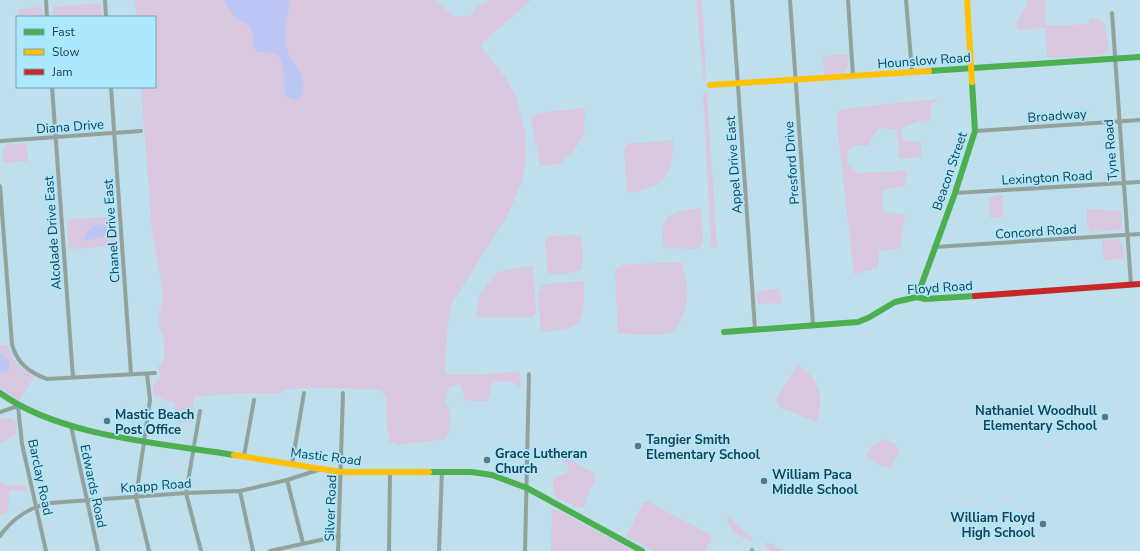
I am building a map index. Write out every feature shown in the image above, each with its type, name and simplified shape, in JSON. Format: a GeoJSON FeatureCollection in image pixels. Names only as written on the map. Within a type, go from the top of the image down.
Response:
{"type":"FeatureCollection","features":[{"type":"Feature","properties":{"kind":"street"},"geometry":{"type":"LineString","coordinates":[[46,0],[47,16]]}},
{"type":"Feature","properties":{"kind":"street"},"geometry":{"type":"LineString","coordinates":[[105,0],[106,16]]}},
{"type":"Feature","properties":{"kind":"street","name":"Appel Drive East"},"geometry":{"type":"LineString","coordinates":[[732,0],[754,329]]}},
{"type":"Feature","properties":{"kind":"street","name":"Presford Drive"},"geometry":{"type":"LineString","coordinates":[[790,0],[813,325]]}},
{"type":"Feature","properties":{"kind":"street"},"geometry":{"type":"LineString","coordinates":[[848,0],[853,76]]}},
{"type":"Feature","properties":{"kind":"street"},"geometry":{"type":"LineString","coordinates":[[906,0],[912,71]]}},
{"type":"Feature","properties":{"kind":"street","name":"Beacon Street"},"geometry":{"type":"LineString","coordinates":[[917,297],[955,193],[975,131],[967,0]]}},
{"type":"Feature","properties":{"kind":"street","name":"Tyne Road"},"geometry":{"type":"LineString","coordinates":[[1112,14],[1131,285]]}},
{"type":"Feature","properties":{"kind":"street","name":"Hounslow Road"},"geometry":{"type":"LineString","coordinates":[[710,85],[1140,56]]}},
{"type":"Feature","properties":{"kind":"street","name":"Alcolade Drive East"},"geometry":{"type":"LineString","coordinates":[[52,88],[73,378]]}},
{"type":"Feature","properties":{"kind":"street","name":"Chanel Drive East"},"geometry":{"type":"LineString","coordinates":[[111,88],[131,374]]}},
{"type":"Feature","properties":{"kind":"street","name":"Broadway"},"geometry":{"type":"LineString","coordinates":[[975,131],[1140,120]]}},
{"type":"Feature","properties":{"kind":"street","name":"Diana Drive"},"geometry":{"type":"LineString","coordinates":[[0,141],[141,130]]}},
{"type":"Feature","properties":{"kind":"street","name":"Lexington Road"},"geometry":{"type":"LineString","coordinates":[[955,193],[1140,182]]}},
{"type":"Feature","properties":{"kind":"street"},"geometry":{"type":"LineString","coordinates":[[0,186],[12,344],[14,353],[20,363],[40,377],[47,379],[155,373]]}},
{"type":"Feature","properties":{"kind":"street","name":"Concord Road"},"geometry":{"type":"LineString","coordinates":[[934,247],[1140,234]]}},
{"type":"Feature","properties":{"kind":"street","name":"Floyd Road"},"geometry":{"type":"LineString","coordinates":[[724,332],[865,320],[892,302],[912,300],[917,297],[925,299],[1140,284]]}},
{"type":"Feature","properties":{"kind":"street"},"geometry":{"type":"LineString","coordinates":[[147,374],[150,400],[136,497],[149,551]]}},
{"type":"Feature","properties":{"kind":"street"},"geometry":{"type":"LineString","coordinates":[[525,551],[529,374]]}},
{"type":"Feature","properties":{"kind":"street","name":"Mastic Road"},"geometry":{"type":"LineString","coordinates":[[0,393],[18,406],[71,426],[102,434],[143,441],[193,447],[341,472],[442,471],[471,472],[492,475],[526,488],[642,551]]}},
{"type":"Feature","properties":{"kind":"street"},"geometry":{"type":"LineString","coordinates":[[292,464],[304,393]]}},
{"type":"Feature","properties":{"kind":"street","name":"Silver Road"},"geometry":{"type":"LineString","coordinates":[[338,551],[343,394]]}},
{"type":"Feature","properties":{"kind":"street"},"geometry":{"type":"LineString","coordinates":[[244,456],[254,400]]}},
{"type":"Feature","properties":{"kind":"street"},"geometry":{"type":"LineString","coordinates":[[1,411],[18,406]]}},
{"type":"Feature","properties":{"kind":"street","name":"Barclay Road"},"geometry":{"type":"LineString","coordinates":[[18,406],[22,444],[46,551]]}},
{"type":"Feature","properties":{"kind":"street"},"geometry":{"type":"LineString","coordinates":[[200,411],[186,493],[200,551]]}},
{"type":"Feature","properties":{"kind":"street","name":"Edwards Road"},"geometry":{"type":"LineString","coordinates":[[71,426],[98,551]]}},
{"type":"Feature","properties":{"kind":"street","name":"Knapp Road"},"geometry":{"type":"LineString","coordinates":[[0,536],[7,526],[18,517],[37,506],[87,500],[240,491],[287,480],[323,469]]}},
{"type":"Feature","properties":{"kind":"street"},"geometry":{"type":"LineString","coordinates":[[439,551],[442,471]]}},
{"type":"Feature","properties":{"kind":"street"},"geometry":{"type":"LineString","coordinates":[[389,551],[390,472]]}},
{"type":"Feature","properties":{"kind":"street"},"geometry":{"type":"LineString","coordinates":[[287,480],[303,543]]}},
{"type":"Feature","properties":{"kind":"street"},"geometry":{"type":"LineString","coordinates":[[240,491],[253,551]]}},
{"type":"Feature","properties":{"kind":"street"},"geometry":{"type":"LineString","coordinates":[[270,551],[339,536]]}},
{"type":"Feature","properties":{"kind":"shaded area"},"geometry":{"type":"Polygon","coordinates":[[[135,0],[436,0],[452,16],[469,17],[479,5],[493,0],[531,0],[482,43],[481,46],[505,77],[516,97],[526,137],[526,160],[522,181],[507,216],[452,303],[448,323],[445,367],[446,374],[450,375],[489,374],[520,371],[521,387],[511,381],[493,382],[487,402],[465,400],[462,388],[458,384],[449,387],[445,401],[450,410],[451,419],[446,439],[398,445],[390,442],[387,425],[386,398],[383,391],[375,389],[302,388],[287,389],[276,394],[242,393],[194,397],[191,422],[179,423],[174,417],[175,403],[154,396],[153,386],[161,376],[158,367],[164,360],[164,340],[158,322],[163,295],[152,230],[141,88],[156,88],[156,16],[136,16],[135,0]]]}},
{"type":"Feature","properties":{"kind":"shaded area"},"geometry":{"type":"Polygon","coordinates":[[[696,0],[702,0],[706,80],[703,78],[696,0]]]}},
{"type":"Feature","properties":{"kind":"shaded area"},"geometry":{"type":"Polygon","coordinates":[[[1028,0],[1045,0],[1046,26],[1089,24],[1089,18],[1100,20],[1105,24],[1109,49],[1102,55],[1051,58],[1047,56],[1045,28],[1017,30],[1017,20],[1027,6],[1028,0]]]}},
{"type":"Feature","properties":{"kind":"shaded area"},"geometry":{"type":"Polygon","coordinates":[[[101,3],[102,16],[53,16],[52,7],[101,3]]]}},
{"type":"Feature","properties":{"kind":"shaded area"},"geometry":{"type":"Polygon","coordinates":[[[42,7],[43,16],[19,16],[18,9],[42,7]]]}},
{"type":"Feature","properties":{"kind":"shaded area"},"geometry":{"type":"Polygon","coordinates":[[[848,54],[848,66],[843,73],[824,74],[823,56],[848,54]]]}},
{"type":"Feature","properties":{"kind":"shaded area"},"geometry":{"type":"Polygon","coordinates":[[[703,92],[707,93],[717,248],[712,247],[711,243],[703,92]]]}},
{"type":"Feature","properties":{"kind":"shaded area"},"geometry":{"type":"Polygon","coordinates":[[[937,99],[931,107],[931,120],[918,121],[901,129],[903,141],[921,142],[921,157],[899,159],[897,130],[880,128],[873,135],[869,146],[854,145],[848,151],[847,164],[857,173],[907,171],[905,186],[882,190],[883,211],[905,215],[900,248],[879,251],[878,268],[854,274],[836,116],[841,109],[937,99]]]}},
{"type":"Feature","properties":{"kind":"shaded area"},"geometry":{"type":"Polygon","coordinates":[[[585,108],[584,134],[574,151],[559,164],[540,166],[531,119],[537,113],[585,108]]]}},
{"type":"Feature","properties":{"kind":"shaded area"},"geometry":{"type":"Polygon","coordinates":[[[673,140],[671,163],[664,178],[649,188],[627,193],[624,148],[628,144],[673,140]]]}},
{"type":"Feature","properties":{"kind":"shaded area"},"geometry":{"type":"Polygon","coordinates":[[[6,144],[27,144],[28,161],[3,163],[3,150],[6,144]]]}},
{"type":"Feature","properties":{"kind":"shaded area"},"geometry":{"type":"Polygon","coordinates":[[[1003,195],[1003,217],[990,218],[989,197],[1003,195]]]}},
{"type":"Feature","properties":{"kind":"shaded area"},"geometry":{"type":"Polygon","coordinates":[[[701,208],[703,242],[698,249],[664,248],[662,235],[666,218],[679,211],[701,208]]]}},
{"type":"Feature","properties":{"kind":"shaded area"},"geometry":{"type":"Polygon","coordinates":[[[1087,209],[1121,211],[1122,226],[1119,230],[1090,232],[1087,225],[1087,209]]]}},
{"type":"Feature","properties":{"kind":"shaded area"},"geometry":{"type":"Polygon","coordinates":[[[114,216],[116,246],[69,249],[67,220],[114,216]]]}},
{"type":"Feature","properties":{"kind":"shaded area"},"geometry":{"type":"Polygon","coordinates":[[[581,235],[583,257],[581,269],[564,275],[548,273],[545,240],[549,236],[581,235]]]}},
{"type":"Feature","properties":{"kind":"shaded area"},"geometry":{"type":"Polygon","coordinates":[[[1118,239],[1122,244],[1124,258],[1104,261],[1102,240],[1118,239]]]}},
{"type":"Feature","properties":{"kind":"shaded area"},"geometry":{"type":"Polygon","coordinates":[[[681,262],[686,281],[687,298],[683,314],[674,332],[653,335],[618,333],[615,271],[621,265],[681,262]]]}},
{"type":"Feature","properties":{"kind":"shaded area"},"geometry":{"type":"Polygon","coordinates":[[[533,266],[536,313],[533,317],[476,317],[479,294],[498,272],[533,266]]]}},
{"type":"Feature","properties":{"kind":"shaded area"},"geometry":{"type":"Polygon","coordinates":[[[584,281],[582,314],[579,321],[566,329],[541,332],[538,292],[544,284],[584,281]]]}},
{"type":"Feature","properties":{"kind":"shaded area"},"geometry":{"type":"Polygon","coordinates":[[[779,288],[782,303],[758,304],[756,292],[779,288]]]}},
{"type":"Feature","properties":{"kind":"shaded area"},"geometry":{"type":"Polygon","coordinates":[[[0,345],[7,345],[17,364],[34,377],[19,401],[0,387],[0,345]]]}},
{"type":"Feature","properties":{"kind":"shaded area"},"geometry":{"type":"Polygon","coordinates":[[[798,365],[813,378],[819,390],[820,406],[816,422],[779,407],[776,399],[798,365]]]}},
{"type":"Feature","properties":{"kind":"shaded area"},"geometry":{"type":"Polygon","coordinates":[[[0,419],[13,419],[17,422],[16,431],[11,438],[0,443],[0,419]]]}},
{"type":"Feature","properties":{"kind":"shaded area"},"geometry":{"type":"Polygon","coordinates":[[[885,439],[896,445],[900,452],[890,466],[884,468],[866,455],[874,444],[885,439]]]}},
{"type":"Feature","properties":{"kind":"shaded area"},"geometry":{"type":"Polygon","coordinates":[[[557,452],[594,473],[595,481],[589,490],[584,507],[577,507],[554,496],[553,478],[567,473],[569,467],[557,452]]]}},
{"type":"Feature","properties":{"kind":"shaded area"},"geometry":{"type":"Polygon","coordinates":[[[0,481],[7,485],[26,485],[27,491],[10,490],[9,504],[6,513],[0,514],[0,481]]]}},
{"type":"Feature","properties":{"kind":"shaded area"},"geometry":{"type":"Polygon","coordinates":[[[647,501],[711,535],[712,540],[704,551],[654,551],[628,537],[627,534],[643,503],[647,501]]]}},
{"type":"Feature","properties":{"kind":"shaded area"},"geometry":{"type":"Polygon","coordinates":[[[552,510],[557,510],[634,551],[551,551],[552,510]]]}},
{"type":"Feature","properties":{"kind":"shaded area"},"geometry":{"type":"Polygon","coordinates":[[[730,518],[753,539],[752,542],[734,533],[726,519],[730,518]]]}},
{"type":"Feature","properties":{"kind":"shaded area"},"geometry":{"type":"Polygon","coordinates":[[[766,542],[773,544],[783,551],[770,551],[765,547],[766,542]]]}},
{"type":"Feature","properties":{"kind":"water"},"geometry":{"type":"Polygon","coordinates":[[[224,0],[290,0],[285,29],[285,41],[289,54],[303,79],[302,96],[294,100],[286,96],[282,62],[279,57],[276,53],[256,52],[250,26],[236,18],[224,0]]]}},
{"type":"Feature","properties":{"kind":"water"},"geometry":{"type":"Polygon","coordinates":[[[97,224],[105,226],[107,229],[104,236],[85,241],[84,237],[91,227],[97,224]]]}},
{"type":"Feature","properties":{"kind":"water"},"geometry":{"type":"Polygon","coordinates":[[[0,353],[10,362],[8,371],[4,373],[0,372],[0,353]]]}},
{"type":"Feature","properties":{"kind":"traffic: fast"},"geometry":{"type":"LineString","coordinates":[[929,71],[1140,57]]}},
{"type":"Feature","properties":{"kind":"traffic: fast"},"geometry":{"type":"LineString","coordinates":[[917,297],[955,193],[975,131],[972,82]]}},
{"type":"Feature","properties":{"kind":"traffic: fast"},"geometry":{"type":"LineString","coordinates":[[724,332],[858,322],[868,318],[895,302],[917,297],[925,299],[975,296]]}},
{"type":"Feature","properties":{"kind":"traffic: fast"},"geometry":{"type":"LineString","coordinates":[[0,393],[25,408],[52,420],[82,429],[144,442],[234,455]]}},
{"type":"Feature","properties":{"kind":"traffic: fast"},"geometry":{"type":"LineString","coordinates":[[429,472],[471,472],[492,475],[527,488],[642,551]]}},
{"type":"Feature","properties":{"kind":"traffic: slow"},"geometry":{"type":"LineString","coordinates":[[967,0],[972,82]]}},
{"type":"Feature","properties":{"kind":"traffic: slow"},"geometry":{"type":"LineString","coordinates":[[710,85],[929,71]]}},
{"type":"Feature","properties":{"kind":"traffic: slow"},"geometry":{"type":"LineString","coordinates":[[234,455],[341,472],[429,472]]}},
{"type":"Feature","properties":{"kind":"traffic: jam"},"geometry":{"type":"LineString","coordinates":[[975,296],[1140,284]]}},
{"type":"Feature","properties":{"kind":"place","name":"Nathaniel Woodhull Elementary School"},"geometry":{"type":"Point","coordinates":[1105,417]}},
{"type":"Feature","properties":{"kind":"place","name":"Mastic Beach Post Office"},"geometry":{"type":"Point","coordinates":[107,421]}},
{"type":"Feature","properties":{"kind":"place","name":"Tangier Smith Elementary School"},"geometry":{"type":"Point","coordinates":[638,446]}},
{"type":"Feature","properties":{"kind":"place","name":"Grace Lutheran Church"},"geometry":{"type":"Point","coordinates":[487,460]}},
{"type":"Feature","properties":{"kind":"place","name":"William Paca Middle School"},"geometry":{"type":"Point","coordinates":[764,481]}},
{"type":"Feature","properties":{"kind":"place","name":"William Floyd High School"},"geometry":{"type":"Point","coordinates":[1043,524]}}]}
